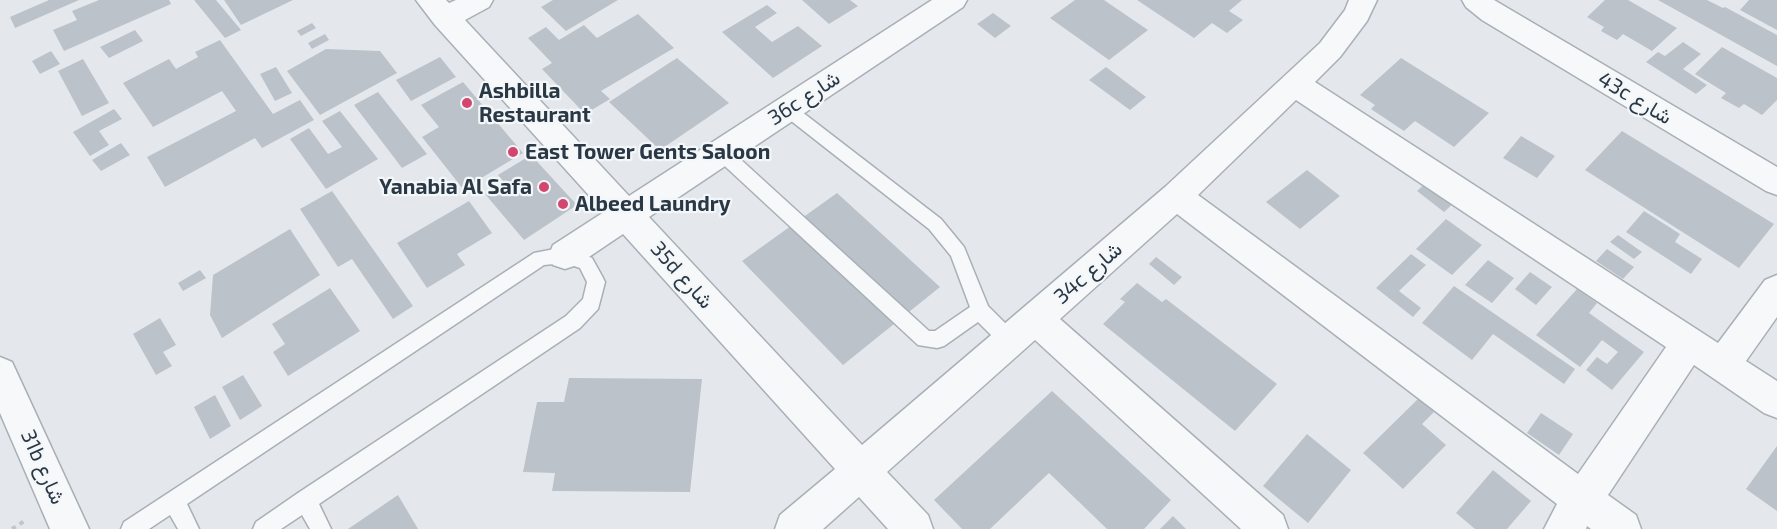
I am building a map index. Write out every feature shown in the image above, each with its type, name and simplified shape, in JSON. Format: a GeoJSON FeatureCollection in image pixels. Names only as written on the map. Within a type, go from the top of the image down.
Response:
{"type":"FeatureCollection","features":[{"type":"Feature","properties":{"kind":"street"},"geometry":{"type":"LineString","coordinates":[[437,9],[479,0]]}},
{"type":"Feature","properties":{"kind":"street","name":"34c شارع"},"geometry":{"type":"LineString","coordinates":[[794,529],[1176,196],[1330,50],[1357,14],[1363,0]]}},
{"type":"Feature","properties":{"kind":"street","name":"43c شارع"},"geometry":{"type":"LineString","coordinates":[[1457,0],[1484,7],[1777,182]]}},
{"type":"Feature","properties":{"kind":"street","name":"36c شارع"},"geometry":{"type":"LineString","coordinates":[[566,255],[787,109],[938,3]]}},
{"type":"Feature","properties":{"kind":"street","name":"35d شارع"},"geometry":{"type":"LineString","coordinates":[[437,9],[914,529]]}},
{"type":"Feature","properties":{"kind":"street"},"geometry":{"type":"LineString","coordinates":[[1295,84],[1777,401]]}},
{"type":"Feature","properties":{"kind":"street"},"geometry":{"type":"LineString","coordinates":[[1176,196],[1573,515],[1622,529]]}},
{"type":"Feature","properties":{"kind":"street"},"geometry":{"type":"LineString","coordinates":[[1722,365],[1777,290]]}},
{"type":"Feature","properties":{"kind":"street"},"geometry":{"type":"LineString","coordinates":[[1023,330],[1269,529]]}},
{"type":"Feature","properties":{"kind":"street"},"geometry":{"type":"LineString","coordinates":[[1573,515],[1689,343]]}},
{"type":"Feature","properties":{"kind":"street","name":"31b شارع"},"geometry":{"type":"LineString","coordinates":[[0,373],[70,529]]}},
{"type":"Feature","properties":{"kind":"lane"},"geometry":{"type":"LineString","coordinates":[[787,109],[935,224],[958,252],[980,310],[988,321],[1023,330]]}},
{"type":"Feature","properties":{"kind":"lane"},"geometry":{"type":"LineString","coordinates":[[721,152],[925,339],[942,338],[980,310]]}},
{"type":"Feature","properties":{"kind":"lane"},"geometry":{"type":"LineString","coordinates":[[131,529],[540,258],[566,255],[586,263],[596,282],[591,303],[573,322],[263,529]]}},
{"type":"Feature","properties":{"kind":"lane"},"geometry":{"type":"LineString","coordinates":[[305,500],[321,529]]}},
{"type":"Feature","properties":{"kind":"lane"},"geometry":{"type":"LineString","coordinates":[[174,501],[189,529]]}},
{"type":"Feature","properties":{"kind":"building"},"geometry":{"type":"Polygon","coordinates":[[[49,0],[79,0],[15,28],[10,17],[49,0]]]}},
{"type":"Feature","properties":{"kind":"building"},"geometry":{"type":"Polygon","coordinates":[[[99,0],[169,0],[171,4],[64,51],[53,30],[77,20],[72,11],[99,0]]]}},
{"type":"Feature","properties":{"kind":"building"},"geometry":{"type":"Polygon","coordinates":[[[194,0],[216,0],[241,30],[225,38],[194,0]]]}},
{"type":"Feature","properties":{"kind":"building"},"geometry":{"type":"Polygon","coordinates":[[[224,0],[293,0],[241,25],[224,0]]]}},
{"type":"Feature","properties":{"kind":"building"},"geometry":{"type":"Polygon","coordinates":[[[553,0],[618,0],[566,31],[541,7],[553,0]]]}},
{"type":"Feature","properties":{"kind":"building"},"geometry":{"type":"Polygon","coordinates":[[[802,0],[850,0],[858,6],[829,24],[802,0]]]}},
{"type":"Feature","properties":{"kind":"building"},"geometry":{"type":"Polygon","coordinates":[[[1075,0],[1104,0],[1148,30],[1109,60],[1050,18],[1075,0]]]}},
{"type":"Feature","properties":{"kind":"building"},"geometry":{"type":"Polygon","coordinates":[[[1137,0],[1242,0],[1229,11],[1243,20],[1227,33],[1212,23],[1194,38],[1137,0]]]}},
{"type":"Feature","properties":{"kind":"building"},"geometry":{"type":"Polygon","coordinates":[[[1605,0],[1628,0],[1677,28],[1652,51],[1623,34],[1617,40],[1601,31],[1604,27],[1587,17],[1605,0]]]}},
{"type":"Feature","properties":{"kind":"building"},"geometry":{"type":"Polygon","coordinates":[[[1658,0],[1707,0],[1777,35],[1777,66],[1658,0]]]}},
{"type":"Feature","properties":{"kind":"building"},"geometry":{"type":"Polygon","coordinates":[[[1749,0],[1777,0],[1777,30],[1740,10],[1749,0]]]}},
{"type":"Feature","properties":{"kind":"building"},"geometry":{"type":"Polygon","coordinates":[[[767,5],[777,13],[755,27],[772,42],[798,26],[822,46],[773,78],[722,32],[767,5]]]}},
{"type":"Feature","properties":{"kind":"building"},"geometry":{"type":"Polygon","coordinates":[[[993,13],[1011,26],[995,38],[977,24],[993,13]]]}},
{"type":"Feature","properties":{"kind":"building"},"geometry":{"type":"Polygon","coordinates":[[[638,14],[674,48],[601,91],[610,99],[585,114],[542,69],[552,63],[528,38],[546,27],[559,40],[584,25],[597,38],[638,14]]]}},
{"type":"Feature","properties":{"kind":"building"},"geometry":{"type":"Polygon","coordinates":[[[312,23],[316,28],[301,36],[297,31],[312,23]]]}},
{"type":"Feature","properties":{"kind":"building"},"geometry":{"type":"Polygon","coordinates":[[[135,30],[143,41],[109,58],[100,47],[135,30]]]}},
{"type":"Feature","properties":{"kind":"building"},"geometry":{"type":"Polygon","coordinates":[[[325,34],[329,40],[312,49],[308,43],[325,34]]]}},
{"type":"Feature","properties":{"kind":"building"},"geometry":{"type":"Polygon","coordinates":[[[220,40],[273,114],[300,100],[314,120],[262,148],[255,138],[165,187],[147,157],[236,111],[222,91],[153,127],[123,83],[169,59],[176,69],[198,57],[195,52],[220,40]]]}},
{"type":"Feature","properties":{"kind":"building"},"geometry":{"type":"Polygon","coordinates":[[[1683,42],[1701,54],[1683,69],[1707,85],[1696,94],[1646,62],[1658,52],[1665,56],[1683,42]]]}},
{"type":"Feature","properties":{"kind":"building"},"geometry":{"type":"Polygon","coordinates":[[[1722,47],[1777,78],[1777,100],[1762,115],[1744,104],[1739,108],[1721,98],[1726,93],[1695,74],[1722,47]]]}},
{"type":"Feature","properties":{"kind":"building"},"geometry":{"type":"Polygon","coordinates":[[[326,49],[380,51],[397,73],[320,115],[287,71],[326,49]]]}},
{"type":"Feature","properties":{"kind":"building"},"geometry":{"type":"Polygon","coordinates":[[[51,51],[60,64],[40,74],[32,61],[51,51]]]}},
{"type":"Feature","properties":{"kind":"building"},"geometry":{"type":"Polygon","coordinates":[[[440,57],[456,77],[411,101],[396,80],[440,57]]]}},
{"type":"Feature","properties":{"kind":"building"},"geometry":{"type":"Polygon","coordinates":[[[677,58],[729,103],[660,150],[609,102],[677,58]]]}},
{"type":"Feature","properties":{"kind":"building"},"geometry":{"type":"Polygon","coordinates":[[[1401,58],[1489,113],[1454,147],[1415,121],[1404,131],[1371,109],[1375,105],[1360,95],[1401,58]]]}},
{"type":"Feature","properties":{"kind":"building"},"geometry":{"type":"Polygon","coordinates":[[[83,59],[109,103],[82,116],[58,71],[83,59]]]}},
{"type":"Feature","properties":{"kind":"building"},"geometry":{"type":"Polygon","coordinates":[[[276,67],[292,93],[275,101],[260,74],[276,67]]]}},
{"type":"Feature","properties":{"kind":"building"},"geometry":{"type":"Polygon","coordinates":[[[1106,67],[1146,97],[1130,110],[1089,80],[1106,67]]]}},
{"type":"Feature","properties":{"kind":"building"},"geometry":{"type":"Polygon","coordinates":[[[463,82],[523,153],[463,189],[422,137],[439,127],[421,105],[463,82]]]}},
{"type":"Feature","properties":{"kind":"building"},"geometry":{"type":"Polygon","coordinates":[[[378,92],[427,154],[402,168],[354,105],[378,92]]]}},
{"type":"Feature","properties":{"kind":"building"},"geometry":{"type":"Polygon","coordinates":[[[114,109],[122,119],[99,131],[109,145],[90,156],[73,132],[114,109]]]}},
{"type":"Feature","properties":{"kind":"building"},"geometry":{"type":"Polygon","coordinates":[[[340,111],[378,159],[326,189],[290,139],[309,128],[328,154],[342,147],[322,121],[340,111]]]}},
{"type":"Feature","properties":{"kind":"building"},"geometry":{"type":"Polygon","coordinates":[[[1622,131],[1774,224],[1739,268],[1585,170],[1622,131]]]}},
{"type":"Feature","properties":{"kind":"building"},"geometry":{"type":"Polygon","coordinates":[[[1521,136],[1555,156],[1537,178],[1503,158],[1521,136]]]}},
{"type":"Feature","properties":{"kind":"building"},"geometry":{"type":"Polygon","coordinates":[[[121,143],[130,155],[101,171],[92,160],[121,143]]]}},
{"type":"Feature","properties":{"kind":"building"},"geometry":{"type":"Polygon","coordinates":[[[531,155],[577,205],[524,240],[485,194],[504,182],[498,175],[531,155]]]}},
{"type":"Feature","properties":{"kind":"building"},"geometry":{"type":"Polygon","coordinates":[[[1307,170],[1340,196],[1300,229],[1266,202],[1307,170]]]}},
{"type":"Feature","properties":{"kind":"building"},"geometry":{"type":"Polygon","coordinates":[[[1427,182],[1455,202],[1444,212],[1417,191],[1427,182]]]}},
{"type":"Feature","properties":{"kind":"building"},"geometry":{"type":"Polygon","coordinates":[[[332,191],[413,306],[393,319],[352,259],[338,267],[300,209],[332,191]]]}},
{"type":"Feature","properties":{"kind":"building"},"geometry":{"type":"Polygon","coordinates":[[[837,193],[940,287],[843,365],[742,261],[837,193]]]}},
{"type":"Feature","properties":{"kind":"building"},"geometry":{"type":"Polygon","coordinates":[[[469,201],[492,233],[457,254],[465,265],[427,288],[397,243],[469,201]]]}},
{"type":"Feature","properties":{"kind":"building"},"geometry":{"type":"Polygon","coordinates":[[[1644,211],[1680,234],[1675,242],[1702,259],[1691,274],[1626,232],[1644,211]]]}},
{"type":"Feature","properties":{"kind":"building"},"geometry":{"type":"Polygon","coordinates":[[[1446,219],[1482,245],[1452,275],[1416,249],[1446,219]]]}},
{"type":"Feature","properties":{"kind":"building"},"geometry":{"type":"Polygon","coordinates":[[[290,229],[320,275],[222,338],[210,315],[213,275],[290,229]]]}},
{"type":"Feature","properties":{"kind":"building"},"geometry":{"type":"Polygon","coordinates":[[[1618,235],[1642,252],[1634,259],[1610,242],[1618,235]]]}},
{"type":"Feature","properties":{"kind":"building"},"geometry":{"type":"Polygon","coordinates":[[[1607,249],[1634,267],[1623,279],[1596,261],[1607,249]]]}},
{"type":"Feature","properties":{"kind":"building"},"geometry":{"type":"Polygon","coordinates":[[[1411,254],[1426,265],[1399,291],[1421,308],[1413,317],[1376,288],[1411,254]]]}},
{"type":"Feature","properties":{"kind":"building"},"geometry":{"type":"Polygon","coordinates":[[[1156,257],[1182,277],[1174,285],[1149,264],[1156,257]]]}},
{"type":"Feature","properties":{"kind":"building"},"geometry":{"type":"Polygon","coordinates":[[[1488,260],[1514,278],[1492,303],[1465,285],[1488,260]]]}},
{"type":"Feature","properties":{"kind":"building"},"geometry":{"type":"Polygon","coordinates":[[[200,270],[206,278],[183,291],[178,283],[200,270]]]}},
{"type":"Feature","properties":{"kind":"building"},"geometry":{"type":"Polygon","coordinates":[[[1530,272],[1552,287],[1536,305],[1515,289],[1530,272]]]}},
{"type":"Feature","properties":{"kind":"building"},"geometry":{"type":"Polygon","coordinates":[[[1137,283],[1162,302],[1166,299],[1277,384],[1235,431],[1103,324],[1125,302],[1120,299],[1137,283]]]}},
{"type":"Feature","properties":{"kind":"building"},"geometry":{"type":"Polygon","coordinates":[[[1454,286],[1575,369],[1564,384],[1493,334],[1472,360],[1422,323],[1454,286]]]}},
{"type":"Feature","properties":{"kind":"building"},"geometry":{"type":"Polygon","coordinates":[[[330,288],[360,331],[288,376],[273,352],[285,344],[272,324],[330,288]]]}},
{"type":"Feature","properties":{"kind":"building"},"geometry":{"type":"Polygon","coordinates":[[[1577,289],[1597,303],[1589,313],[1644,352],[1612,390],[1586,370],[1597,357],[1607,364],[1618,352],[1602,340],[1580,367],[1536,335],[1577,289]]]}},
{"type":"Feature","properties":{"kind":"building"},"geometry":{"type":"Polygon","coordinates":[[[160,318],[176,345],[163,352],[172,366],[156,375],[133,334],[160,318]]]}},
{"type":"Feature","properties":{"kind":"building"},"geometry":{"type":"Polygon","coordinates":[[[243,375],[262,406],[240,420],[222,387],[243,375]]]}},
{"type":"Feature","properties":{"kind":"building"},"geometry":{"type":"Polygon","coordinates":[[[569,378],[702,379],[690,492],[552,491],[555,473],[523,472],[537,402],[564,402],[569,378]]]}},
{"type":"Feature","properties":{"kind":"building"},"geometry":{"type":"Polygon","coordinates":[[[1052,391],[1171,500],[1144,529],[1107,529],[1049,473],[990,529],[962,529],[934,500],[1052,391]]]}},
{"type":"Feature","properties":{"kind":"building"},"geometry":{"type":"Polygon","coordinates":[[[215,395],[231,426],[210,439],[194,407],[215,395]]]}},
{"type":"Feature","properties":{"kind":"building"},"geometry":{"type":"Polygon","coordinates":[[[1418,399],[1434,412],[1422,424],[1446,445],[1403,489],[1363,453],[1418,399]]]}},
{"type":"Feature","properties":{"kind":"building"},"geometry":{"type":"Polygon","coordinates":[[[1541,413],[1573,434],[1559,455],[1527,433],[1541,413]]]}},
{"type":"Feature","properties":{"kind":"building"},"geometry":{"type":"Polygon","coordinates":[[[1307,434],[1351,470],[1308,523],[1263,486],[1307,434]]]}},
{"type":"Feature","properties":{"kind":"building"},"geometry":{"type":"Polygon","coordinates":[[[1777,446],[1777,511],[1746,489],[1777,446]]]}},
{"type":"Feature","properties":{"kind":"building"},"geometry":{"type":"Polygon","coordinates":[[[1493,470],[1531,501],[1507,529],[1475,529],[1456,513],[1493,470]]]}},
{"type":"Feature","properties":{"kind":"building"},"geometry":{"type":"Polygon","coordinates":[[[398,495],[418,529],[348,529],[398,495]]]}},
{"type":"Feature","properties":{"kind":"building"},"geometry":{"type":"Polygon","coordinates":[[[1173,516],[1186,529],[1160,529],[1173,516]]]}},
{"type":"Feature","properties":{"kind":"place","name":"Ashbilla Restaurant"},"geometry":{"type":"Point","coordinates":[467,103]}},
{"type":"Feature","properties":{"kind":"place","name":"East Tower Gents Saloon"},"geometry":{"type":"Point","coordinates":[513,152]}},
{"type":"Feature","properties":{"kind":"place","name":"Yanabia Al Safa"},"geometry":{"type":"Point","coordinates":[544,187]}},
{"type":"Feature","properties":{"kind":"place","name":"Albeed Laundry"},"geometry":{"type":"Point","coordinates":[563,204]}}]}
